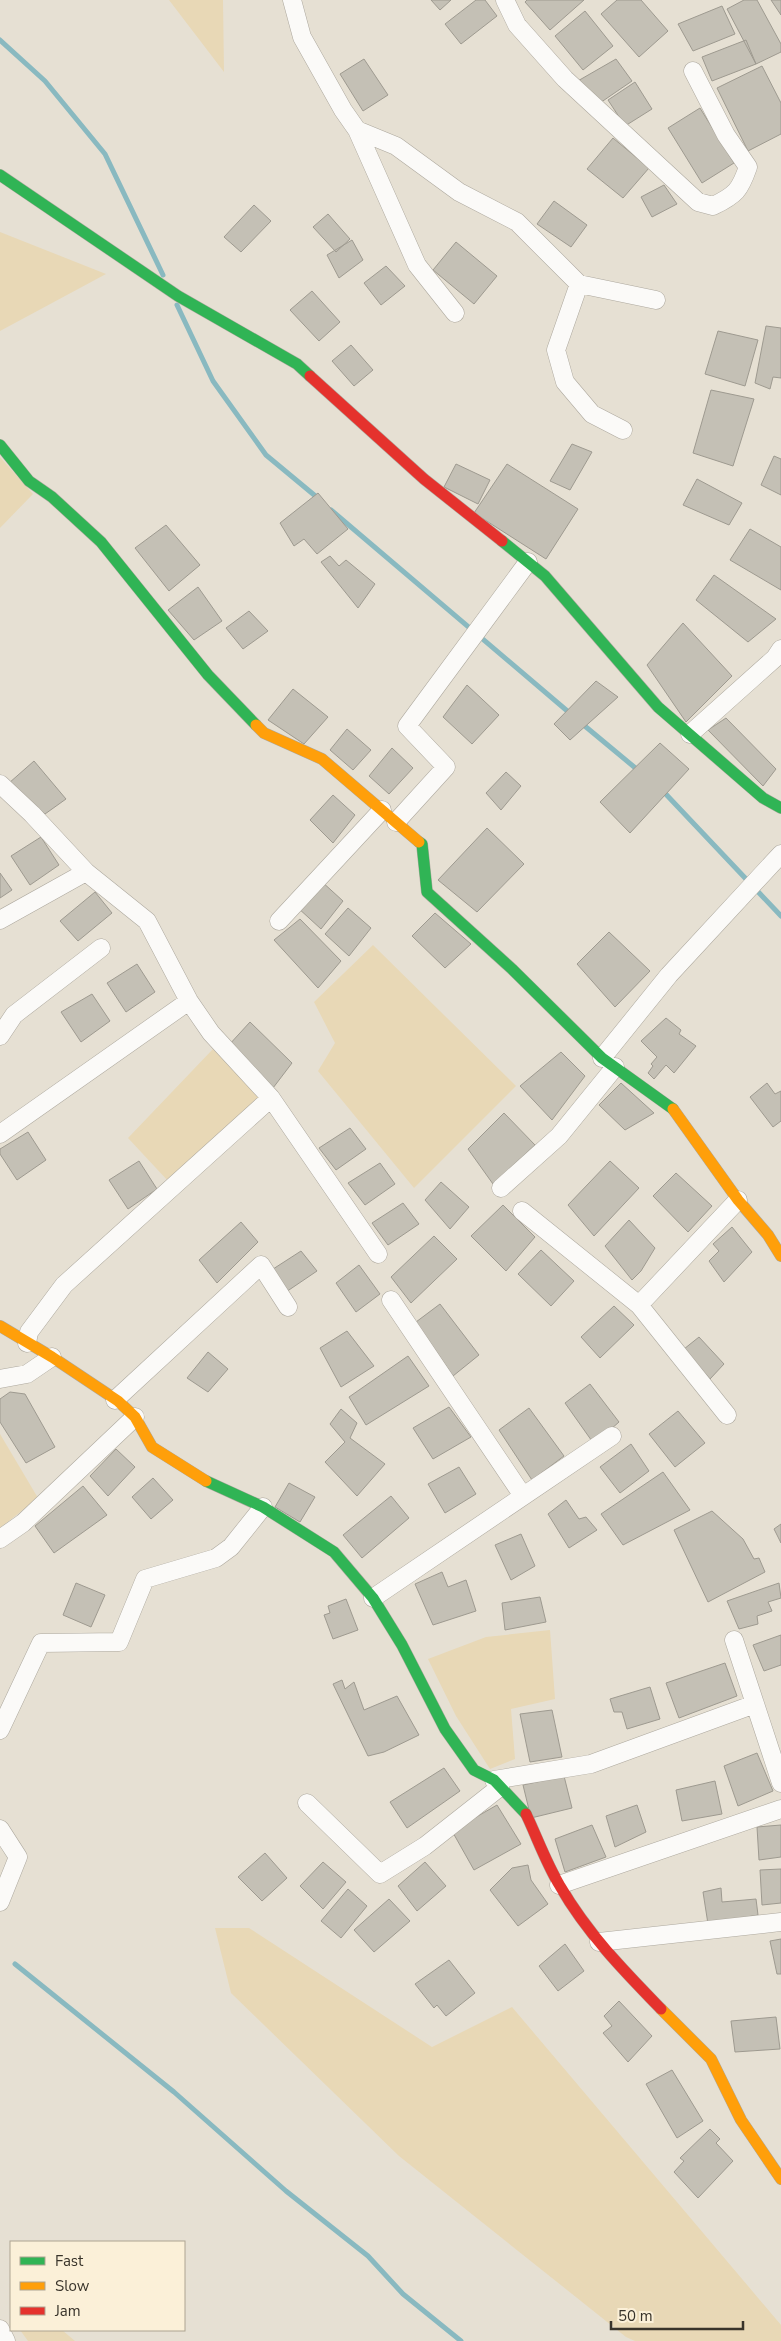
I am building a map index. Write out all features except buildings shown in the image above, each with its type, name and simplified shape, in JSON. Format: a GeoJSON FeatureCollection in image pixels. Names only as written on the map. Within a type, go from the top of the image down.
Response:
{"type":"FeatureCollection","features":[{"type":"Feature","properties":{"kind":"street"},"geometry":{"type":"LineString","coordinates":[[292,0],[302,37],[343,110],[357,130],[417,265],[455,313]]}},
{"type":"Feature","properties":{"kind":"street"},"geometry":{"type":"LineString","coordinates":[[505,0],[517,25],[565,79],[698,202],[714,206],[733,196],[741,186],[748,167],[726,135],[693,71]]}},
{"type":"Feature","properties":{"kind":"street"},"geometry":{"type":"LineString","coordinates":[[357,130],[396,146],[459,192],[517,222],[579,284],[656,300]]}},
{"type":"Feature","properties":{"kind":"street"},"geometry":{"type":"LineString","coordinates":[[0,175],[178,296],[297,364],[424,479],[545,576],[658,707],[763,798],[781,808]]}},
{"type":"Feature","properties":{"kind":"street"},"geometry":{"type":"LineString","coordinates":[[579,284],[556,350],[565,382],[592,414],[623,430]]}},
{"type":"Feature","properties":{"kind":"street"},"geometry":{"type":"LineString","coordinates":[[0,445],[29,481],[52,496],[101,542],[208,675],[264,733],[322,759],[422,844],[427,892],[512,969],[609,1063],[672,1107],[738,1200],[768,1235],[781,1256]]}},
{"type":"Feature","properties":{"kind":"street"},"geometry":{"type":"LineString","coordinates":[[396,822],[446,767],[407,726],[528,562]]}},
{"type":"Feature","properties":{"kind":"street"},"geometry":{"type":"LineString","coordinates":[[690,734],[775,658],[781,648]]}},
{"type":"Feature","properties":{"kind":"street"},"geometry":{"type":"LineString","coordinates":[[0,784],[32,814],[86,872],[147,921],[189,1001],[211,1033],[271,1098],[378,1254]]}},
{"type":"Feature","properties":{"kind":"street"},"geometry":{"type":"LineString","coordinates":[[279,921],[382,810]]}},
{"type":"Feature","properties":{"kind":"street"},"geometry":{"type":"LineString","coordinates":[[501,1188],[559,1136],[668,975],[781,854]]}},
{"type":"Feature","properties":{"kind":"street"},"geometry":{"type":"LineString","coordinates":[[0,920],[86,872]]}},
{"type":"Feature","properties":{"kind":"street"},"geometry":{"type":"LineString","coordinates":[[0,1036],[14,1015],[101,948]]}},
{"type":"Feature","properties":{"kind":"street"},"geometry":{"type":"LineString","coordinates":[[0,1134],[189,1001]]}},
{"type":"Feature","properties":{"kind":"street"},"geometry":{"type":"LineString","coordinates":[[27,1343],[29,1332],[64,1285],[271,1098]]}},
{"type":"Feature","properties":{"kind":"street"},"geometry":{"type":"LineString","coordinates":[[639,1305],[738,1200]]}},
{"type":"Feature","properties":{"kind":"street"},"geometry":{"type":"LineString","coordinates":[[522,1211],[639,1305],[727,1415]]}},
{"type":"Feature","properties":{"kind":"street"},"geometry":{"type":"LineString","coordinates":[[115,1400],[261,1265],[288,1307]]}},
{"type":"Feature","properties":{"kind":"street"},"geometry":{"type":"LineString","coordinates":[[391,1300],[523,1496]]}},
{"type":"Feature","properties":{"kind":"street"},"geometry":{"type":"LineString","coordinates":[[0,1326],[52,1357],[115,1400],[136,1417],[152,1447],[208,1482],[262,1507],[334,1552],[373,1598],[402,1645],[445,1729],[474,1770],[497,1784],[525,1812],[559,1885],[585,1925],[616,1963],[711,2059],[741,2120],[781,2179]]}},
{"type":"Feature","properties":{"kind":"street"},"geometry":{"type":"LineString","coordinates":[[0,1379],[26,1374],[52,1357]]}},
{"type":"Feature","properties":{"kind":"street"},"geometry":{"type":"LineString","coordinates":[[0,1539],[22,1523],[136,1417]]}},
{"type":"Feature","properties":{"kind":"street"},"geometry":{"type":"LineString","coordinates":[[373,1598],[612,1436]]}},
{"type":"Feature","properties":{"kind":"street"},"geometry":{"type":"LineString","coordinates":[[0,1730],[41,1643],[119,1642],[145,1579],[216,1558],[231,1547],[262,1507]]}},
{"type":"Feature","properties":{"kind":"street"},"geometry":{"type":"LineString","coordinates":[[734,1640],[781,1783]]}},
{"type":"Feature","properties":{"kind":"street"},"geometry":{"type":"LineString","coordinates":[[307,1803],[380,1874],[425,1846],[497,1784],[592,1764],[755,1704]]}},
{"type":"Feature","properties":{"kind":"street"},"geometry":{"type":"LineString","coordinates":[[559,1885],[775,1813],[781,1809]]}},
{"type":"Feature","properties":{"kind":"street"},"geometry":{"type":"LineString","coordinates":[[0,1829],[18,1858],[0,1902]]}},
{"type":"Feature","properties":{"kind":"street"},"geometry":{"type":"LineString","coordinates":[[599,1942],[781,1922]]}},
{"type":"Feature","properties":{"kind":"street"},"geometry":{"type":"LineString","coordinates":[[0,2329],[6,2341]]}},
{"type":"Feature","properties":{"kind":"shaded area"},"geometry":{"type":"Polygon","coordinates":[[[169,0],[223,0],[224,72],[169,0]]]}},
{"type":"Feature","properties":{"kind":"shaded area"},"geometry":{"type":"Polygon","coordinates":[[[0,232],[106,274],[0,331],[0,232]]]}},
{"type":"Feature","properties":{"kind":"shaded area"},"geometry":{"type":"Polygon","coordinates":[[[0,457],[33,494],[0,528],[0,457]]]}},
{"type":"Feature","properties":{"kind":"shaded area"},"geometry":{"type":"Polygon","coordinates":[[[373,945],[516,1086],[414,1188],[318,1071],[335,1043],[314,1002],[373,945]]]}},
{"type":"Feature","properties":{"kind":"shaded area"},"geometry":{"type":"Polygon","coordinates":[[[213,1049],[261,1099],[169,1182],[128,1138],[213,1049]]]}},
{"type":"Feature","properties":{"kind":"shaded area"},"geometry":{"type":"Polygon","coordinates":[[[0,1434],[38,1498],[0,1528],[0,1434]]]}},
{"type":"Feature","properties":{"kind":"shaded area"},"geometry":{"type":"Polygon","coordinates":[[[550,1630],[555,1699],[511,1709],[515,1759],[490,1769],[456,1716],[428,1659],[486,1637],[550,1630]]]}},
{"type":"Feature","properties":{"kind":"shaded area"},"geometry":{"type":"Polygon","coordinates":[[[215,1928],[249,1928],[432,2047],[512,2007],[781,2325],[781,2341],[635,2341],[626,2337],[399,2156],[231,1993],[215,1928]]]}},
{"type":"Feature","properties":{"kind":"shaded area"},"geometry":{"type":"Polygon","coordinates":[[[21,2331],[63,2331],[75,2341],[28,2341],[21,2331]]]}},
{"type":"Feature","properties":{"kind":"waterway"},"geometry":{"type":"LineString","coordinates":[[0,40],[45,81],[105,154],[163,275]]}},
{"type":"Feature","properties":{"kind":"waterway"},"geometry":{"type":"LineString","coordinates":[[177,305],[213,381],[266,455],[319,499]]}},
{"type":"Feature","properties":{"kind":"waterway"},"geometry":{"type":"LineString","coordinates":[[331,510],[572,715]]}},
{"type":"Feature","properties":{"kind":"waterway"},"geometry":{"type":"LineString","coordinates":[[580,722],[639,771]]}},
{"type":"Feature","properties":{"kind":"waterway"},"geometry":{"type":"LineString","coordinates":[[661,789],[781,916]]}},
{"type":"Feature","properties":{"kind":"waterway"},"geometry":{"type":"LineString","coordinates":[[15,1964],[174,2092],[286,2191],[368,2256],[403,2294],[461,2341]]}},
{"type":"Feature","properties":{"kind":"traffic: fast"},"geometry":{"type":"LineString","coordinates":[[0,175],[178,296],[297,364],[310,376]]}},
{"type":"Feature","properties":{"kind":"traffic: fast"},"geometry":{"type":"LineString","coordinates":[[0,445],[29,481],[52,497],[101,542],[208,675],[256,725]]}},
{"type":"Feature","properties":{"kind":"traffic: fast"},"geometry":{"type":"LineString","coordinates":[[502,541],[545,576],[658,707],[763,798],[781,808]]}},
{"type":"Feature","properties":{"kind":"traffic: fast"},"geometry":{"type":"LineString","coordinates":[[419,842],[422,844],[427,892],[512,969],[602,1058],[673,1109]]}},
{"type":"Feature","properties":{"kind":"traffic: fast"},"geometry":{"type":"LineString","coordinates":[[206,1481],[263,1507],[334,1552],[373,1598],[402,1645],[445,1729],[474,1770],[494,1780],[526,1814]]}},
{"type":"Feature","properties":{"kind":"traffic: slow"},"geometry":{"type":"LineString","coordinates":[[256,725],[264,733],[322,759],[419,842]]}},
{"type":"Feature","properties":{"kind":"traffic: slow"},"geometry":{"type":"LineString","coordinates":[[673,1109],[738,1200],[768,1235],[781,1256]]}},
{"type":"Feature","properties":{"kind":"traffic: slow"},"geometry":{"type":"LineString","coordinates":[[0,1326],[52,1357],[118,1401],[135,1417],[152,1447],[206,1481]]}},
{"type":"Feature","properties":{"kind":"traffic: slow"},"geometry":{"type":"LineString","coordinates":[[661,2009],[711,2059],[741,2120],[781,2179]]}},
{"type":"Feature","properties":{"kind":"traffic: jam"},"geometry":{"type":"LineString","coordinates":[[310,376],[424,479],[502,541]]}},
{"type":"Feature","properties":{"kind":"traffic: jam"},"geometry":{"type":"LineString","coordinates":[[526,1814],[555,1877],[582,1920],[620,1966],[661,2009]]}}]}
